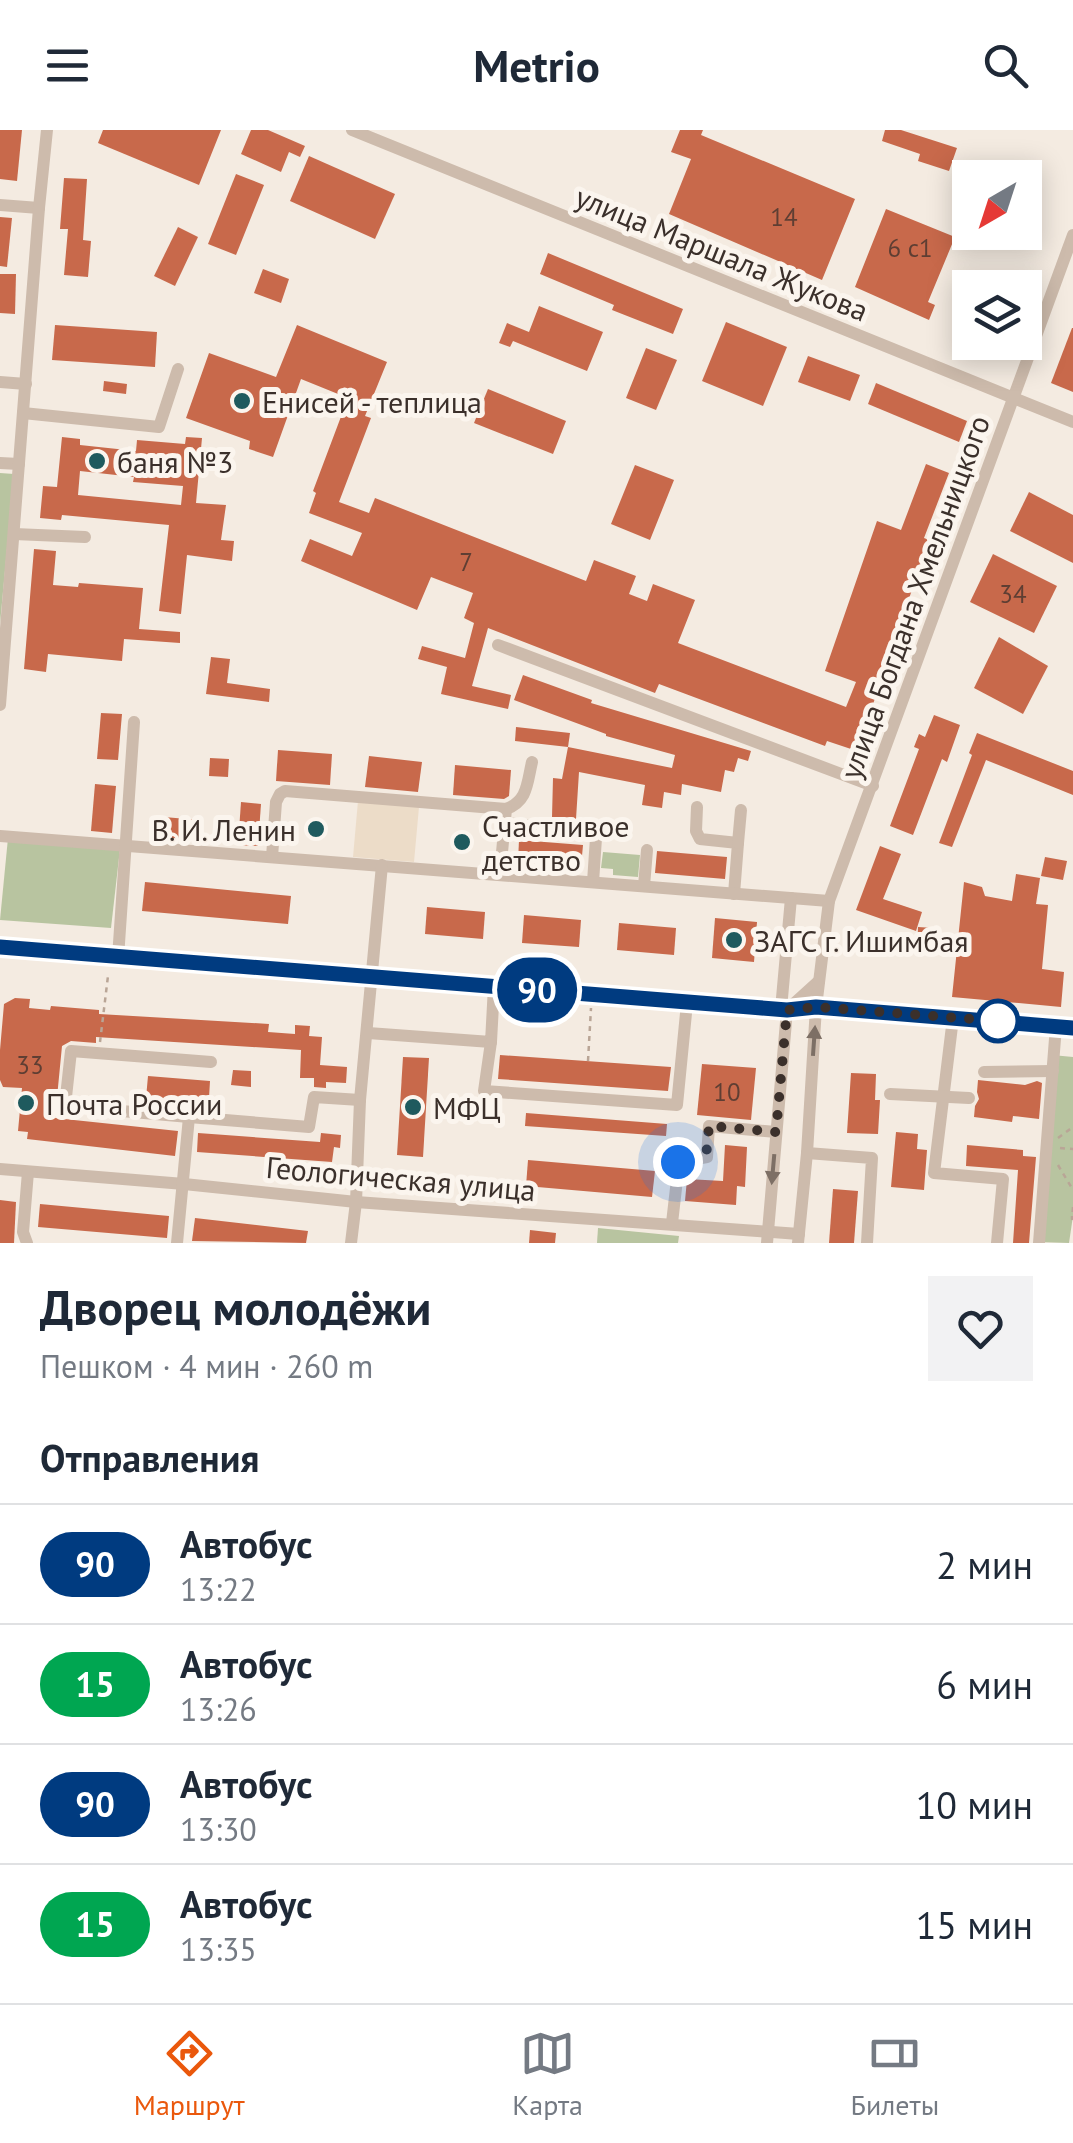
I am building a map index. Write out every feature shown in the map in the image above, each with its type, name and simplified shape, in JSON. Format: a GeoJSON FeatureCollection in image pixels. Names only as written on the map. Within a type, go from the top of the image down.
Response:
{"type":"FeatureCollection","features":[{"type":"Feature","properties":{"kind":"main road"},"geometry":{"type":"LineString","coordinates":[[0,947],[784,1010],[816,1007],[1064,1027]]}},
{"type":"Feature","properties":{"kind":"street"},"geometry":{"type":"LineString","coordinates":[[0,705],[47,130]]}},
{"type":"Feature","properties":{"kind":"street","name":"улица Маршала Жукова"},"geometry":{"type":"LineString","coordinates":[[352,130],[1073,422]]}},
{"type":"Feature","properties":{"kind":"street"},"geometry":{"type":"LineString","coordinates":[[0,204],[39,208]]}},
{"type":"Feature","properties":{"kind":"street","name":"улица Богдана Хмельницкого"},"geometry":{"type":"LineString","coordinates":[[799,1238],[816,1007],[830,902],[1073,234]]}},
{"type":"Feature","properties":{"kind":"street"},"geometry":{"type":"LineString","coordinates":[[23,413],[159,427],[178,369]]}},
{"type":"Feature","properties":{"kind":"street"},"geometry":{"type":"LineString","coordinates":[[0,382],[26,384]]}},
{"type":"Feature","properties":{"kind":"street"},"geometry":{"type":"LineString","coordinates":[[0,463],[19,464]]}},
{"type":"Feature","properties":{"kind":"street"},"geometry":{"type":"LineString","coordinates":[[14,534],[85,537]]}},
{"type":"Feature","properties":{"kind":"street"},"geometry":{"type":"LineString","coordinates":[[498,645],[873,786]]}},
{"type":"Feature","properties":{"kind":"street"},"geometry":{"type":"LineString","coordinates":[[118,958],[134,722]]}},
{"type":"Feature","properties":{"kind":"street"},"geometry":{"type":"LineString","coordinates":[[500,874],[505,816],[523,798],[532,762]]}},
{"type":"Feature","properties":{"kind":"street"},"geometry":{"type":"LineString","coordinates":[[272,857],[276,802],[285,791],[505,816],[592,831],[596,838],[593,882]]}},
{"type":"Feature","properties":{"kind":"street"},"geometry":{"type":"LineString","coordinates":[[698,807],[696,832],[700,838],[738,843]]}},
{"type":"Feature","properties":{"kind":"street"},"geometry":{"type":"LineString","coordinates":[[734,894],[741,810]]}},
{"type":"Feature","properties":{"kind":"street"},"geometry":{"type":"LineString","coordinates":[[0,836],[830,902]]}},
{"type":"Feature","properties":{"kind":"street"},"geometry":{"type":"LineString","coordinates":[[644,886],[647,850]]}},
{"type":"Feature","properties":{"kind":"street"},"geometry":{"type":"LineString","coordinates":[[351,1243],[382,866]]}},
{"type":"Feature","properties":{"kind":"street"},"geometry":{"type":"LineString","coordinates":[[768,1237],[790,898]]}},
{"type":"Feature","properties":{"kind":"street"},"geometry":{"type":"LineString","coordinates":[[784,1010],[819,980]]}},
{"type":"Feature","properties":{"kind":"street"},"geometry":{"type":"LineString","coordinates":[[494,986],[484,1092],[677,1105],[687,1002]]}},
{"type":"Feature","properties":{"kind":"street"},"geometry":{"type":"LineString","coordinates":[[954,1018],[934,1172],[1003,1179],[997,1243]]}},
{"type":"Feature","properties":{"kind":"street"},"geometry":{"type":"LineString","coordinates":[[1040,1243],[1053,1071],[1064,1027]]}},
{"type":"Feature","properties":{"kind":"street"},"geometry":{"type":"LineString","coordinates":[[368,1033],[490,1042]]}},
{"type":"Feature","properties":{"kind":"street"},"geometry":{"type":"LineString","coordinates":[[210,1062],[71,1051],[65,1106],[309,1127],[314,1097],[360,1100]]}},
{"type":"Feature","properties":{"kind":"street"},"geometry":{"type":"LineString","coordinates":[[984,1072],[1053,1071]]}},
{"type":"Feature","properties":{"kind":"street"},"geometry":{"type":"LineString","coordinates":[[890,1094],[969,1098]]}},
{"type":"Feature","properties":{"kind":"street"},"geometry":{"type":"LineString","coordinates":[[177,1243],[189,1117]]}},
{"type":"Feature","properties":{"kind":"street"},"geometry":{"type":"LineString","coordinates":[[672,1223],[678,1162],[706,1157],[709,1126],[776,1132]]}},
{"type":"Feature","properties":{"kind":"street"},"geometry":{"type":"LineString","coordinates":[[807,1153],[872,1158],[868,1243]]}},
{"type":"Feature","properties":{"kind":"street","name":"Геологическая улица"},"geometry":{"type":"LineString","coordinates":[[0,1170],[356,1202],[672,1223],[799,1238]]}},
{"type":"Feature","properties":{"kind":"street"},"geometry":{"type":"LineString","coordinates":[[27,1243],[23,1232],[28,1172]]}},
{"type":"Feature","properties":{"kind":"street"},"geometry":{"type":"LineString","coordinates":[[704,1243],[705,1226]]}},
{"type":"Feature","properties":{"kind":"path"},"geometry":{"type":"LineString","coordinates":[[99,1053],[108,976]]}},
{"type":"Feature","properties":{"kind":"path"},"geometry":{"type":"LineString","coordinates":[[588,1061],[592,994]]}},
{"type":"Feature","properties":{"kind":"path"},"geometry":{"type":"LineString","coordinates":[[1048,1146],[1073,1149]]}},
{"type":"Feature","properties":{"kind":"path"},"geometry":{"type":"LineString","coordinates":[[1048,1146],[1073,1190]]}},
{"type":"Feature","properties":{"kind":"path"},"geometry":{"type":"LineString","coordinates":[[1072,1216],[1072,1220],[1073,1207]]}},
{"type":"Feature","properties":{"kind":"green space"},"geometry":{"type":"Polygon","coordinates":[[[0,473],[14,474],[0,624],[0,473]]]}},
{"type":"Feature","properties":{"kind":"green space"},"geometry":{"type":"Polygon","coordinates":[[[8,838],[120,849],[111,928],[0,920],[8,838]]]}},
{"type":"Feature","properties":{"kind":"green space"},"geometry":{"type":"Polygon","coordinates":[[[603,852],[640,855],[638,877],[613,875],[613,869],[601,868],[603,852]]]}},
{"type":"Feature","properties":{"kind":"green space"},"geometry":{"type":"Polygon","coordinates":[[[1052,1055],[1073,1057],[1073,1216],[1069,1243],[1038,1242],[1052,1055]]]}},
{"type":"Feature","properties":{"kind":"green space"},"geometry":{"type":"Polygon","coordinates":[[[598,1228],[679,1236],[678,1243],[597,1243],[598,1228]]]}},
{"type":"Feature","properties":{"kind":"shaded area"},"geometry":{"type":"Polygon","coordinates":[[[358,801],[419,807],[414,862],[353,857],[358,801]]]}},
{"type":"Feature","properties":{"kind":"building"},"geometry":{"type":"Polygon","coordinates":[[[0,130],[22,130],[17,181],[0,179],[0,130]]]}},
{"type":"Feature","properties":{"kind":"building"},"geometry":{"type":"Polygon","coordinates":[[[103,130],[221,130],[199,185],[98,143],[103,130]]]}},
{"type":"Feature","properties":{"kind":"building"},"geometry":{"type":"Polygon","coordinates":[[[251,130],[268,130],[305,146],[300,157],[289,152],[281,172],[241,154],[251,130]]]}},
{"type":"Feature","properties":{"kind":"building"},"geometry":{"type":"Polygon","coordinates":[[[680,130],[703,130],[701,135],[855,199],[822,280],[669,214],[691,159],[671,152],[680,130]]]}},
{"type":"Feature","properties":{"kind":"building"},"geometry":{"type":"Polygon","coordinates":[[[885,130],[901,130],[957,148],[949,171],[918,161],[920,154],[882,141],[885,130]]]}},
{"type":"Feature","properties":{"kind":"building"},"geometry":{"type":"Polygon","coordinates":[[[309,156],[395,194],[375,239],[290,201],[309,156]]]}},
{"type":"Feature","properties":{"kind":"building"},"geometry":{"type":"Polygon","coordinates":[[[236,174],[264,185],[236,255],[208,244],[236,174]]]}},
{"type":"Feature","properties":{"kind":"building"},"geometry":{"type":"Polygon","coordinates":[[[64,178],[87,179],[83,240],[91,241],[88,277],[64,275],[68,229],[60,229],[64,178]]]}},
{"type":"Feature","properties":{"kind":"building"},"geometry":{"type":"Polygon","coordinates":[[[886,209],[952,236],[928,302],[935,305],[929,320],[855,287],[886,209]]]}},
{"type":"Feature","properties":{"kind":"building"},"geometry":{"type":"Polygon","coordinates":[[[0,217],[12,218],[7,267],[0,266],[0,217]]]}},
{"type":"Feature","properties":{"kind":"building"},"geometry":{"type":"Polygon","coordinates":[[[178,227],[198,237],[175,286],[154,276],[178,227]]]}},
{"type":"Feature","properties":{"kind":"building"},"geometry":{"type":"Polygon","coordinates":[[[548,253],[683,309],[673,334],[612,310],[614,305],[540,274],[548,253]]]}},
{"type":"Feature","properties":{"kind":"building"},"geometry":{"type":"Polygon","coordinates":[[[263,269],[289,279],[281,303],[254,293],[263,269]]]}},
{"type":"Feature","properties":{"kind":"building"},"geometry":{"type":"Polygon","coordinates":[[[0,274],[16,274],[15,314],[0,313],[0,274]]]}},
{"type":"Feature","properties":{"kind":"building"},"geometry":{"type":"Polygon","coordinates":[[[539,306],[603,332],[587,371],[513,341],[510,347],[499,343],[507,323],[529,332],[539,306]]]}},
{"type":"Feature","properties":{"kind":"building"},"geometry":{"type":"Polygon","coordinates":[[[726,322],[787,347],[763,406],[702,381],[726,322]]]}},
{"type":"Feature","properties":{"kind":"building"},"geometry":{"type":"Polygon","coordinates":[[[55,325],[157,332],[155,367],[52,360],[55,325]]]}},
{"type":"Feature","properties":{"kind":"building"},"geometry":{"type":"Polygon","coordinates":[[[297,325],[387,362],[365,416],[371,418],[339,502],[369,513],[375,498],[586,581],[594,560],[636,576],[629,594],[647,601],[653,584],[695,600],[678,643],[846,707],[856,682],[825,671],[877,521],[901,530],[926,464],[949,473],[924,538],[929,540],[857,751],[827,741],[825,746],[659,684],[655,693],[488,628],[472,686],[511,695],[508,709],[441,694],[447,667],[418,659],[422,646],[465,658],[474,623],[464,618],[473,593],[431,577],[417,610],[301,561],[310,539],[352,556],[362,533],[309,513],[316,493],[313,491],[348,398],[301,379],[273,457],[249,449],[250,441],[186,418],[209,353],[276,377],[297,325]]]}},
{"type":"Feature","properties":{"kind":"building"},"geometry":{"type":"Polygon","coordinates":[[[1073,328],[1073,392],[1051,383],[1073,328]]]}},
{"type":"Feature","properties":{"kind":"building"},"geometry":{"type":"Polygon","coordinates":[[[646,348],[677,360],[656,410],[626,398],[646,348]]]}},
{"type":"Feature","properties":{"kind":"building"},"geometry":{"type":"Polygon","coordinates":[[[808,356],[860,375],[850,401],[798,382],[808,356]]]}},
{"type":"Feature","properties":{"kind":"building"},"geometry":{"type":"Polygon","coordinates":[[[104,381],[127,384],[126,394],[103,391],[104,381]]]}},
{"type":"Feature","properties":{"kind":"building"},"geometry":{"type":"Polygon","coordinates":[[[876,383],[967,421],[959,442],[868,404],[876,383]]]}},
{"type":"Feature","properties":{"kind":"building"},"geometry":{"type":"Polygon","coordinates":[[[488,389],[566,421],[553,454],[474,423],[488,389]]]}},
{"type":"Feature","properties":{"kind":"building"},"geometry":{"type":"Polygon","coordinates":[[[62,437],[80,439],[80,445],[136,451],[137,440],[185,444],[186,437],[202,438],[196,503],[226,505],[221,540],[234,541],[232,561],[187,555],[181,614],[159,611],[169,525],[62,515],[61,520],[40,518],[43,486],[57,487],[62,437]],[[80,471],[78,495],[181,505],[183,486],[133,482],[134,477],[80,471]]]}},
{"type":"Feature","properties":{"kind":"building"},"geometry":{"type":"Polygon","coordinates":[[[635,465],[674,480],[650,540],[611,524],[635,465]]]}},
{"type":"Feature","properties":{"kind":"building"},"geometry":{"type":"Polygon","coordinates":[[[1029,492],[1073,515],[1073,563],[1010,531],[1029,492]]]}},
{"type":"Feature","properties":{"kind":"building"},"geometry":{"type":"Polygon","coordinates":[[[34,549],[56,551],[53,585],[143,588],[139,629],[180,632],[180,643],[124,639],[122,661],[48,654],[46,672],[24,669],[34,549]]]}},
{"type":"Feature","properties":{"kind":"building"},"geometry":{"type":"Polygon","coordinates":[[[993,554],[1057,586],[1034,633],[970,602],[993,554]]]}},
{"type":"Feature","properties":{"kind":"building"},"geometry":{"type":"Polygon","coordinates":[[[999,637],[1048,666],[1023,714],[974,688],[999,637]]]}},
{"type":"Feature","properties":{"kind":"building"},"geometry":{"type":"Polygon","coordinates":[[[211,657],[230,659],[227,683],[270,689],[269,702],[206,694],[211,657]]]}},
{"type":"Feature","properties":{"kind":"building"},"geometry":{"type":"Polygon","coordinates":[[[523,675],[592,700],[591,703],[751,751],[748,761],[738,758],[734,772],[725,770],[721,792],[682,784],[681,795],[664,792],[662,808],[642,805],[645,785],[579,772],[576,819],[552,817],[553,778],[562,779],[568,747],[672,768],[675,755],[606,736],[514,700],[523,675]]]}},
{"type":"Feature","properties":{"kind":"building"},"geometry":{"type":"Polygon","coordinates":[[[101,713],[122,714],[118,760],[97,759],[101,713]]]}},
{"type":"Feature","properties":{"kind":"building"},"geometry":{"type":"Polygon","coordinates":[[[934,715],[960,725],[947,762],[942,759],[913,835],[890,826],[919,749],[914,747],[919,734],[925,737],[934,715]]]}},
{"type":"Feature","properties":{"kind":"building"},"geometry":{"type":"Polygon","coordinates":[[[516,727],[570,733],[568,747],[515,741],[516,727]]]}},
{"type":"Feature","properties":{"kind":"building"},"geometry":{"type":"Polygon","coordinates":[[[977,733],[1073,771],[1073,795],[986,760],[952,847],[939,843],[977,733]]]}},
{"type":"Feature","properties":{"kind":"building"},"geometry":{"type":"Polygon","coordinates":[[[278,750],[332,754],[330,785],[276,781],[278,750]]]}},
{"type":"Feature","properties":{"kind":"building"},"geometry":{"type":"Polygon","coordinates":[[[369,756],[422,762],[418,792],[365,787],[369,756]]]}},
{"type":"Feature","properties":{"kind":"building"},"geometry":{"type":"Polygon","coordinates":[[[210,758],[229,759],[228,777],[209,776],[210,758]]]}},
{"type":"Feature","properties":{"kind":"building"},"geometry":{"type":"Polygon","coordinates":[[[455,765],[511,770],[509,796],[504,799],[453,795],[455,765]]]}},
{"type":"Feature","properties":{"kind":"building"},"geometry":{"type":"Polygon","coordinates":[[[95,784],[116,786],[112,833],[91,831],[95,784]]]}},
{"type":"Feature","properties":{"kind":"building"},"geometry":{"type":"Polygon","coordinates":[[[241,802],[261,804],[258,846],[238,845],[241,802]]]}},
{"type":"Feature","properties":{"kind":"building"},"geometry":{"type":"Polygon","coordinates":[[[153,816],[198,820],[196,840],[151,836],[153,816]]]}},
{"type":"Feature","properties":{"kind":"building"},"geometry":{"type":"Polygon","coordinates":[[[519,840],[583,845],[581,867],[518,862],[519,840]]]}},
{"type":"Feature","properties":{"kind":"building"},"geometry":{"type":"Polygon","coordinates":[[[880,846],[901,854],[883,899],[922,912],[916,931],[856,910],[880,846]]]}},
{"type":"Feature","properties":{"kind":"building"},"geometry":{"type":"Polygon","coordinates":[[[657,851],[727,857],[725,879],[655,873],[657,851]]]}},
{"type":"Feature","properties":{"kind":"building"},"geometry":{"type":"Polygon","coordinates":[[[1045,857],[1067,861],[1063,880],[1041,876],[1045,857]]]}},
{"type":"Feature","properties":{"kind":"building"},"geometry":{"type":"Polygon","coordinates":[[[1016,874],[1040,878],[1036,904],[1048,905],[1042,969],[1064,972],[1061,1007],[952,997],[964,882],[982,887],[985,896],[1012,901],[1016,874]]]}},
{"type":"Feature","properties":{"kind":"building"},"geometry":{"type":"Polygon","coordinates":[[[145,882],[291,896],[288,924],[142,911],[145,882]]]}},
{"type":"Feature","properties":{"kind":"building"},"geometry":{"type":"Polygon","coordinates":[[[427,907],[485,912],[483,939],[425,934],[427,907]]]}},
{"type":"Feature","properties":{"kind":"building"},"geometry":{"type":"Polygon","coordinates":[[[524,915],[581,920],[579,947],[522,943],[524,915]]]}},
{"type":"Feature","properties":{"kind":"building","name":"ЗАГС г. Ишимбая"},"geometry":{"type":"Polygon","coordinates":[[[715,918],[757,922],[754,962],[712,958],[715,918]]]}},
{"type":"Feature","properties":{"kind":"building"},"geometry":{"type":"Polygon","coordinates":[[[619,923],[676,928],[674,955],[617,950],[619,923]]]}},
{"type":"Feature","properties":{"kind":"building"},"geometry":{"type":"Polygon","coordinates":[[[918,927],[934,928],[932,955],[917,954],[918,927]]]}},
{"type":"Feature","properties":{"kind":"building"},"geometry":{"type":"Polygon","coordinates":[[[15,998],[30,999],[29,1008],[50,1010],[51,1006],[99,1010],[99,1014],[269,1024],[268,1032],[295,1034],[295,1025],[310,1026],[309,1036],[322,1037],[320,1065],[347,1067],[346,1083],[326,1082],[326,1088],[314,1087],[314,1078],[300,1078],[301,1050],[96,1037],[96,1043],[71,1041],[62,1046],[55,1118],[178,1131],[175,1156],[27,1139],[28,1132],[18,1131],[22,1088],[3,1087],[0,1080],[4,1004],[15,998]]]}},
{"type":"Feature","properties":{"kind":"building"},"geometry":{"type":"Polygon","coordinates":[[[500,1055],[671,1067],[668,1091],[498,1079],[500,1055]]]}},
{"type":"Feature","properties":{"kind":"building"},"geometry":{"type":"Polygon","coordinates":[[[403,1057],[429,1058],[423,1157],[397,1155],[403,1057]]]}},
{"type":"Feature","properties":{"kind":"building"},"geometry":{"type":"Polygon","coordinates":[[[702,1064],[756,1068],[751,1120],[697,1115],[702,1064]]]}},
{"type":"Feature","properties":{"kind":"building"},"geometry":{"type":"Polygon","coordinates":[[[233,1070],[251,1071],[251,1087],[231,1085],[233,1070]]]}},
{"type":"Feature","properties":{"kind":"building"},"geometry":{"type":"Polygon","coordinates":[[[851,1073],[876,1074],[875,1100],[880,1100],[878,1134],[847,1133],[851,1073]]]}},
{"type":"Feature","properties":{"kind":"building"},"geometry":{"type":"Polygon","coordinates":[[[148,1076],[210,1081],[209,1098],[200,1097],[200,1102],[146,1098],[148,1076]]]}},
{"type":"Feature","properties":{"kind":"building"},"geometry":{"type":"Polygon","coordinates":[[[978,1080],[1042,1083],[1039,1119],[1013,1116],[1012,1122],[974,1117],[979,1099],[978,1080]]]}},
{"type":"Feature","properties":{"kind":"building"},"geometry":{"type":"Polygon","coordinates":[[[526,1113],[667,1124],[666,1136],[525,1126],[526,1113]]]}},
{"type":"Feature","properties":{"kind":"building"},"geometry":{"type":"Polygon","coordinates":[[[896,1132],[918,1134],[917,1149],[927,1150],[924,1190],[891,1187],[896,1132]]]}},
{"type":"Feature","properties":{"kind":"building"},"geometry":{"type":"Polygon","coordinates":[[[198,1133],[320,1142],[321,1133],[341,1135],[340,1148],[334,1147],[332,1162],[197,1152],[198,1133]]]}},
{"type":"Feature","properties":{"kind":"building"},"geometry":{"type":"Polygon","coordinates":[[[725,1145],[747,1147],[745,1187],[737,1186],[736,1205],[685,1201],[687,1179],[723,1181],[725,1145]]]}},
{"type":"Feature","properties":{"kind":"building"},"geometry":{"type":"Polygon","coordinates":[[[967,1145],[1023,1150],[1023,1156],[1036,1157],[1029,1243],[1013,1243],[1018,1170],[966,1166],[967,1145]]]}},
{"type":"Feature","properties":{"kind":"building"},"geometry":{"type":"Polygon","coordinates":[[[528,1160],[655,1171],[652,1197],[526,1186],[528,1160]]]}},
{"type":"Feature","properties":{"kind":"building"},"geometry":{"type":"Polygon","coordinates":[[[833,1189],[858,1191],[854,1243],[829,1243],[833,1189]]]}},
{"type":"Feature","properties":{"kind":"building"},"geometry":{"type":"Polygon","coordinates":[[[0,1200],[16,1202],[14,1243],[0,1243],[0,1200]]]}},
{"type":"Feature","properties":{"kind":"building"},"geometry":{"type":"Polygon","coordinates":[[[40,1204],[169,1216],[167,1238],[38,1227],[40,1204]]]}},
{"type":"Feature","properties":{"kind":"building"},"geometry":{"type":"Polygon","coordinates":[[[195,1218],[308,1231],[306,1243],[192,1241],[195,1218]]]}},
{"type":"Feature","properties":{"kind":"building"},"geometry":{"type":"Polygon","coordinates":[[[530,1230],[556,1233],[555,1243],[529,1243],[530,1230]]]}},
{"type":"Feature","properties":{"kind":"bus line","name":"90"},"geometry":{"type":"LineString","coordinates":[[0,947],[787,1010],[816,1007],[1073,1028]]}},
{"type":"Feature","properties":{"kind":"place","name":"Енисей - теплица"},"geometry":{"type":"Point","coordinates":[242,401]}},
{"type":"Feature","properties":{"kind":"place","name":"баня №3"},"geometry":{"type":"Point","coordinates":[97,461]}},
{"type":"Feature","properties":{"kind":"place","name":"В. И. Ленин"},"geometry":{"type":"Point","coordinates":[316,829]}},
{"type":"Feature","properties":{"kind":"place","name":"Счастливое детство"},"geometry":{"type":"Point","coordinates":[462,842]}},
{"type":"Feature","properties":{"kind":"place","name":"ЗАГС г. Ишимбая"},"geometry":{"type":"Point","coordinates":[734,940]}},
{"type":"Feature","properties":{"kind":"place","name":"Почта России"},"geometry":{"type":"Point","coordinates":[26,1103]}},
{"type":"Feature","properties":{"kind":"place","name":"МФЦ"},"geometry":{"type":"Point","coordinates":[413,1107]}},
{"type":"Feature","properties":{"kind":"route"},"geometry":{"type":"LineString","coordinates":[[678,1162],[706,1157],[709,1126],[776,1132],[787,1010],[816,1007],[998,1021]]}}]}
